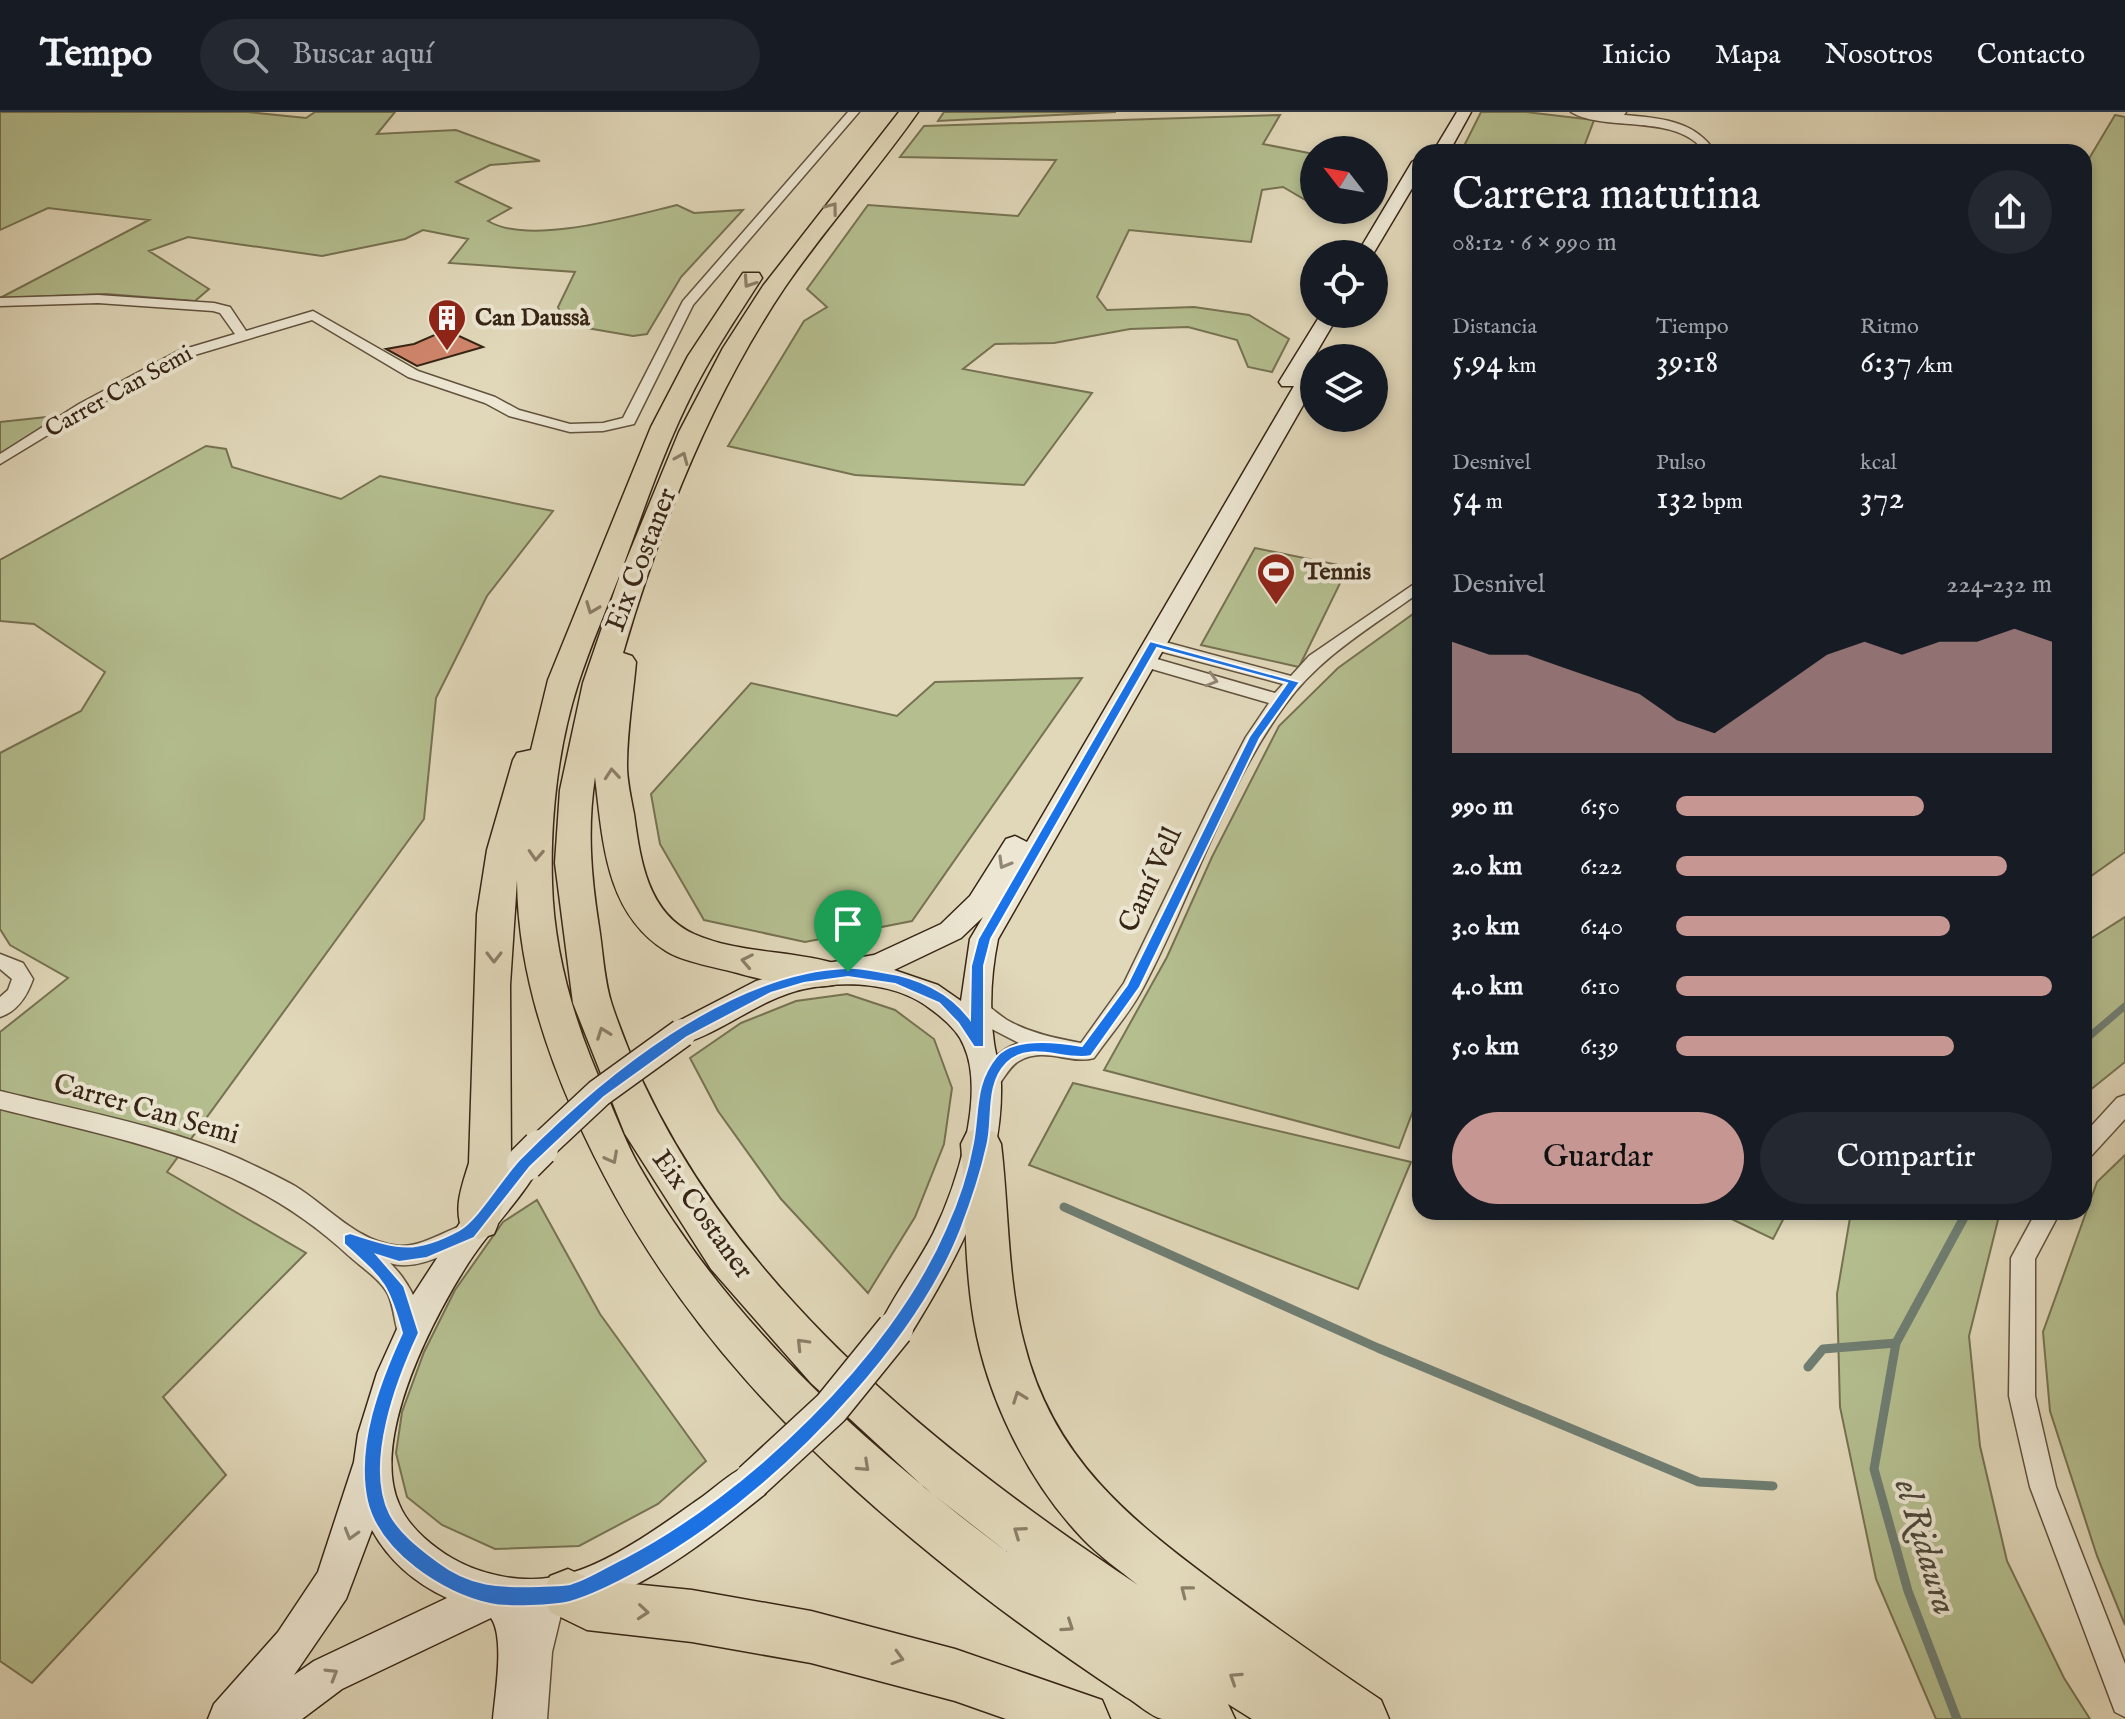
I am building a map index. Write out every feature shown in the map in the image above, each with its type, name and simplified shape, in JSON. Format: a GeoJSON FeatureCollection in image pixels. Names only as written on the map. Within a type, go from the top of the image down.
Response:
{"type":"FeatureCollection","features":[{"type":"Feature","properties":{"kind":"highway"},"geometry":{"type":"LineString","coordinates":[[796,219],[884,112]]}},
{"type":"Feature","properties":{"kind":"highway","name":"Eix Costaner"},"geometry":{"type":"LineString","coordinates":[[909,112],[794,257],[734,349],[683,454],[613,635],[591,706],[573,825],[573,899],[581,952],[600,1028],[630,1104],[678,1190],[797,1339],[870,1413],[991,1512],[1180,1644],[1301,1719]]}},
{"type":"Feature","properties":{"kind":"highway","name":"Eix Costaner"},"geometry":{"type":"LineString","coordinates":[[768,255],[705,347],[670,414],[559,695],[539,815],[534,904],[561,1034],[593,1119],[613,1161],[702,1297],[763,1367],[906,1506],[1041,1608],[1208,1719]]}},
{"type":"Feature","properties":{"kind":"highway"},"geometry":{"type":"LineString","coordinates":[[613,635],[621,659],[610,767],[623,859],[636,899],[657,924],[680,943],[747,962],[836,973]]}},
{"type":"Feature","properties":{"kind":"highway"},"geometry":{"type":"LineString","coordinates":[[474,1227],[490,1163],[494,931],[499,880],[512,815],[543,711],[559,695]]}},
{"type":"Feature","properties":{"kind":"highway"},"geometry":{"type":"LineString","coordinates":[[981,1144],[988,1254],[1001,1344],[1023,1408],[1067,1478],[1100,1522],[1146,1560],[1242,1635],[1362,1719]]}},
{"type":"Feature","properties":{"kind":"highway"},"geometry":{"type":"LineString","coordinates":[[560,1594],[587,1605],[754,1626],[890,1656],[1083,1719]]}},
{"type":"Feature","properties":{"kind":"street","name":"Carrer Can Semi"},"geometry":{"type":"LineString","coordinates":[[0,460],[84,407],[183,354],[313,315],[413,374],[490,400],[514,413],[570,428],[603,427],[629,421],[687,304],[854,112]]}},
{"type":"Feature","properties":{"kind":"street"},"geometry":{"type":"LineString","coordinates":[[1431,144],[1449,112]]}},
{"type":"Feature","properties":{"kind":"street"},"geometry":{"type":"LineString","coordinates":[[1446,144],[1464,112]]}},
{"type":"Feature","properties":{"kind":"street"},"geometry":{"type":"LineString","coordinates":[[1576,112],[1619,114],[1655,121],[1691,132],[1706,144]]}},
{"type":"Feature","properties":{"kind":"street"},"geometry":{"type":"LineString","coordinates":[[1373,240],[1412,175]]}},
{"type":"Feature","properties":{"kind":"street"},"geometry":{"type":"LineString","coordinates":[[1388,243],[1412,202]]}},
{"type":"Feature","properties":{"kind":"street","name":"Carrer Can Semi"},"geometry":{"type":"LineString","coordinates":[[0,302],[98,299],[214,307],[225,310],[242,334]]}},
{"type":"Feature","properties":{"kind":"street"},"geometry":{"type":"LineString","coordinates":[[229,1719],[289,1649],[327,1596],[344,1557],[373,1459],[395,1367],[410,1333],[474,1227],[525,1163],[599,1093],[682,1033],[766,989],[882,963],[951,931],[980,903],[1322,328]]}},
{"type":"Feature","properties":{"kind":"street"},"geometry":{"type":"LineString","coordinates":[[373,1459],[376,1502],[386,1524],[407,1549],[436,1571],[473,1591],[496,1596],[560,1594],[662,1547],[701,1522],[752,1481],[831,1408],[895,1329],[929,1276],[953,1230],[981,1144],[986,1086],[976,1008],[977,966],[984,939],[1300,393]]}},
{"type":"Feature","properties":{"kind":"street","name":"Camí Vell"},"geometry":{"type":"LineString","coordinates":[[976,1008],[993,1024],[1054,1047],[1086,1052],[1133,987],[1220,804],[1255,737],[1279,700],[1315,660],[1412,591]]}},
{"type":"Feature","properties":{"kind":"street"},"geometry":{"type":"LineString","coordinates":[[1149,652],[1294,682]]}},
{"type":"Feature","properties":{"kind":"street"},"geometry":{"type":"LineString","coordinates":[[1149,652],[1279,700]]}},
{"type":"Feature","properties":{"kind":"street"},"geometry":{"type":"LineString","coordinates":[[0,961],[16,968],[23,979],[17,994],[0,1009]]}},
{"type":"Feature","properties":{"kind":"street"},"geometry":{"type":"LineString","coordinates":[[836,973],[896,979],[923,989],[943,1000],[963,1020],[979,1044]]}},
{"type":"Feature","properties":{"kind":"street","name":"Camí Vell"},"geometry":{"type":"LineString","coordinates":[[986,1086],[1003,1058],[1026,1049],[1054,1047]]}},
{"type":"Feature","properties":{"kind":"street","name":"Carrer Can Semi"},"geometry":{"type":"LineString","coordinates":[[0,1100],[211,1155],[262,1177],[350,1240],[389,1276],[399,1290],[410,1333]]}},
{"type":"Feature","properties":{"kind":"street"},"geometry":{"type":"LineString","coordinates":[[2092,1140],[2125,1104]]}},
{"type":"Feature","properties":{"kind":"street"},"geometry":{"type":"LineString","coordinates":[[2044,1220],[2023,1258],[2022,1396],[2043,1487],[2125,1702]]}},
{"type":"Feature","properties":{"kind":"street","name":"Carrer Can Semi"},"geometry":{"type":"LineString","coordinates":[[350,1240],[399,1256],[427,1251],[474,1227]]}},
{"type":"Feature","properties":{"kind":"street"},"geometry":{"type":"LineString","coordinates":[[532,1719],[538,1652],[560,1594]]}},
{"type":"Feature","properties":{"kind":"street"},"geometry":{"type":"LineString","coordinates":[[268,1719],[328,1675],[383,1646],[430,1628],[496,1596]]}},
{"type":"Feature","properties":{"kind":"street"},"geometry":{"type":"LineString","coordinates":[[496,1596],[515,1617],[518,1650],[514,1719]]}},
{"type":"Feature","properties":{"kind":"green space"},"geometry":{"type":"Polygon","coordinates":[[[0,112],[248,112],[306,118],[315,112],[395,112],[377,134],[456,130],[540,161],[490,165],[456,182],[511,208],[488,221],[506,228],[554,230],[677,205],[694,213],[743,210],[681,277],[647,334],[633,336],[564,324],[558,307],[575,272],[449,263],[468,239],[423,230],[405,239],[322,256],[188,237],[149,251],[209,289],[195,301],[106,294],[0,298],[149,220],[48,208],[0,230],[0,112]]]}},
{"type":"Feature","properties":{"kind":"green space"},"geometry":{"type":"Polygon","coordinates":[[[944,112],[1116,112],[938,121],[944,112]]]}},
{"type":"Feature","properties":{"kind":"green space"},"geometry":{"type":"Polygon","coordinates":[[[1481,112],[1526,112],[1594,120],[1585,144],[1465,144],[1481,112]]]}},
{"type":"Feature","properties":{"kind":"green space"},"geometry":{"type":"Polygon","coordinates":[[[1280,115],[1263,144],[1300,151],[1300,197],[1283,187],[1262,190],[1251,242],[1129,230],[1097,297],[1107,310],[1194,307],[1249,315],[1289,339],[1272,372],[1248,367],[1237,340],[1188,327],[1130,329],[1054,343],[995,344],[963,369],[1092,393],[1024,485],[855,475],[728,446],[804,321],[827,307],[807,289],[868,205],[1018,216],[1056,160],[900,157],[924,126],[1280,115]]]}},
{"type":"Feature","properties":{"kind":"green space"},"geometry":{"type":"Polygon","coordinates":[[[2115,115],[2125,117],[2125,852],[2092,875],[2092,154],[2115,115]]]}},
{"type":"Feature","properties":{"kind":"green space"},"geometry":{"type":"Polygon","coordinates":[[[65,415],[0,455],[0,422],[65,415]]]}},
{"type":"Feature","properties":{"kind":"green space"},"geometry":{"type":"Polygon","coordinates":[[[206,446],[226,449],[232,467],[341,499],[380,476],[553,511],[487,596],[436,698],[424,819],[167,1172],[306,1253],[163,1397],[226,1475],[32,1683],[0,1661],[0,1032],[68,978],[10,945],[0,929],[0,753],[81,711],[105,672],[34,624],[0,621],[0,560],[206,446]]]}},
{"type":"Feature","properties":{"kind":"green space","name":"Tennis"},"geometry":{"type":"Polygon","coordinates":[[[1255,548],[1348,567],[1299,667],[1201,645],[1255,548]]]}},
{"type":"Feature","properties":{"kind":"green space"},"geometry":{"type":"Polygon","coordinates":[[[1412,615],[1412,1113],[1399,1148],[1104,1070],[1167,957],[1212,857],[1279,726],[1338,668],[1412,615]]]}},
{"type":"Feature","properties":{"kind":"green space"},"geometry":{"type":"Polygon","coordinates":[[[1082,678],[912,921],[805,942],[704,920],[660,844],[651,794],[751,683],[897,716],[935,682],[1082,678]]]}},
{"type":"Feature","properties":{"kind":"green space"},"geometry":{"type":"Polygon","coordinates":[[[2125,917],[2125,1062],[2092,1089],[2092,938],[2125,917]]]}},
{"type":"Feature","properties":{"kind":"green space"},"geometry":{"type":"Polygon","coordinates":[[[847,994],[895,1010],[934,1039],[952,1088],[944,1144],[915,1217],[868,1293],[781,1199],[718,1111],[690,1058],[741,1023],[796,1001],[847,994]]]}},
{"type":"Feature","properties":{"kind":"green space"},"geometry":{"type":"Polygon","coordinates":[[[1073,1083],[1411,1162],[1358,1289],[1029,1165],[1073,1083]]]}},
{"type":"Feature","properties":{"kind":"green space"},"geometry":{"type":"Polygon","coordinates":[[[2125,1155],[2125,1625],[2097,1556],[2050,1411],[2043,1332],[2083,1220],[2092,1220],[2092,1196],[2097,1182],[2125,1155]]]}},
{"type":"Feature","properties":{"kind":"green space"},"geometry":{"type":"Polygon","coordinates":[[[537,1200],[600,1314],[706,1461],[658,1504],[579,1546],[495,1549],[442,1525],[407,1497],[396,1453],[402,1412],[424,1352],[455,1290],[503,1222],[537,1200]]]}},
{"type":"Feature","properties":{"kind":"green space"},"geometry":{"type":"Polygon","coordinates":[[[1734,1220],[1783,1220],[1773,1239],[1734,1220]]]}},
{"type":"Feature","properties":{"kind":"green space"},"geometry":{"type":"Polygon","coordinates":[[[1850,1220],[1998,1220],[1969,1336],[1980,1446],[2007,1561],[2064,1678],[2090,1719],[1936,1719],[1876,1579],[1840,1407],[1837,1294],[1850,1220]]]}},
{"type":"Feature","properties":{"kind":"building","name":"Can Daussà"},"geometry":{"type":"Polygon","coordinates":[[[446,330],[483,347],[417,366],[386,349],[414,344],[446,330]]]}},
{"type":"Feature","properties":{"kind":"waterway","name":"el Ridaura"},"geometry":{"type":"LineString","coordinates":[[2092,1034],[2125,1006]]}},
{"type":"Feature","properties":{"kind":"waterway"},"geometry":{"type":"LineString","coordinates":[[1064,1207],[1378,1348],[1699,1482],[1773,1486]]}},
{"type":"Feature","properties":{"kind":"waterway","name":"el Ridaura"},"geometry":{"type":"LineString","coordinates":[[1896,1343],[1963,1220]]}},
{"type":"Feature","properties":{"kind":"waterway"},"geometry":{"type":"LineString","coordinates":[[1808,1367],[1823,1349],[1896,1343]]}},
{"type":"Feature","properties":{"kind":"waterway","name":"el Ridaura"},"geometry":{"type":"LineString","coordinates":[[1896,1343],[1874,1469],[1908,1591],[1957,1719]]}},
{"type":"Feature","properties":{"kind":"place","name":"Can Daussà"},"geometry":{"type":"Point","coordinates":[447,352]}},
{"type":"Feature","properties":{"kind":"place","name":"Tennis"},"geometry":{"type":"Point","coordinates":[1276,606]}},
{"type":"Feature","properties":{"kind":"route"},"geometry":{"type":"LineString","coordinates":[[1154,644],[1294,682],[1255,737],[1181,883],[1133,987],[1086,1052],[1054,1047],[1026,1049],[1003,1058],[986,1086],[981,1144],[953,1230],[929,1276],[895,1329],[831,1408],[752,1481],[701,1522],[616,1572],[568,1594],[494,1596],[473,1591],[436,1571],[407,1549],[386,1524],[376,1502],[373,1459],[378,1428],[395,1367],[410,1333],[399,1290],[389,1276],[371,1263],[350,1240],[399,1256],[427,1251],[468,1233],[525,1163],[599,1093],[641,1061],[682,1033],[766,989],[804,978],[848,972],[896,979],[923,989],[943,1000],[963,1020],[979,1044],[975,997],[977,966],[984,939],[1154,644]]}}]}
